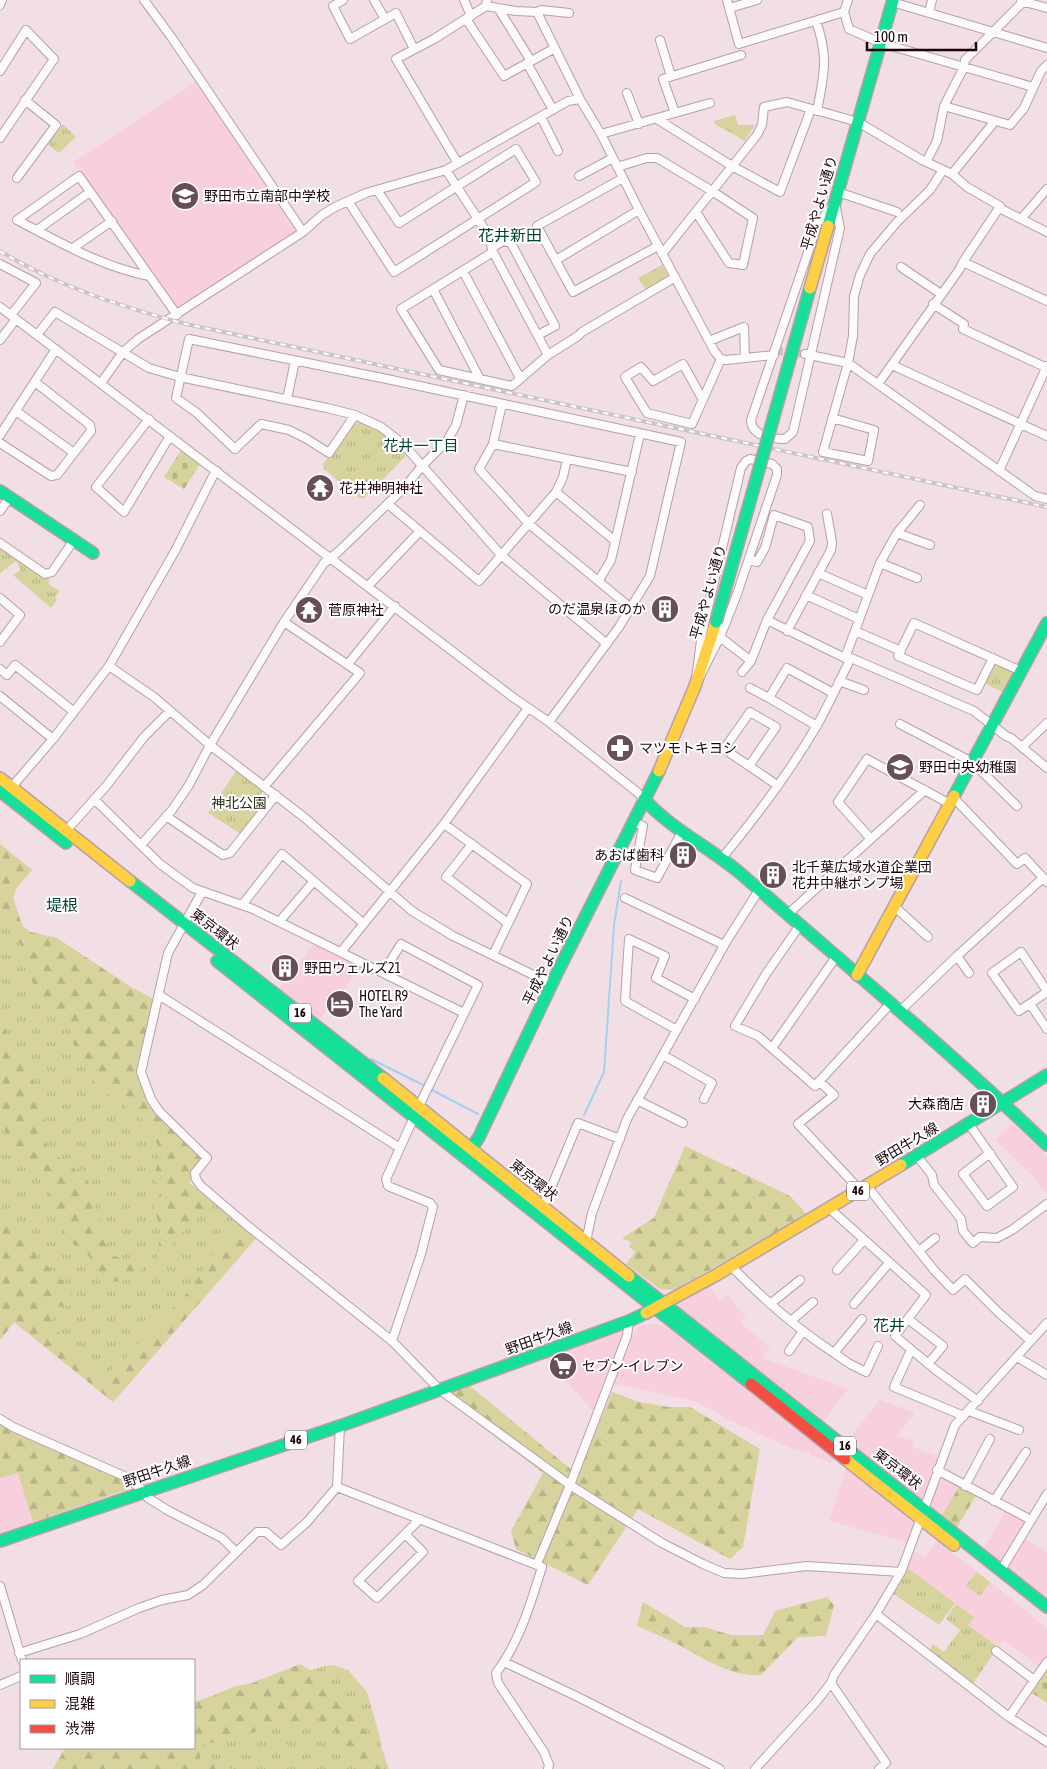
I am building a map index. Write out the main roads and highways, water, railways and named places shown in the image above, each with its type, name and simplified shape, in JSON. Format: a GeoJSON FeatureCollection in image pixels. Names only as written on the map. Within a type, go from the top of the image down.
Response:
{"type":"FeatureCollection","features":[{"type":"Feature","properties":{"kind":"main road","name":"平成やよい通り"},"geometry":{"type":"LineString","coordinates":[[468,1154],[634,822],[674,739],[695,686],[716,622],[892,1]]}},
{"type":"Feature","properties":{"kind":"main road"},"geometry":{"type":"LineString","coordinates":[[5,494],[93,553]]}},
{"type":"Feature","properties":{"kind":"main road"},"geometry":{"type":"LineString","coordinates":[[857,975],[1047,623]]}},
{"type":"Feature","properties":{"kind":"main road","name":"東京環状"},"geometry":{"type":"LineString","coordinates":[[0,778],[4,793],[419,1106],[468,1154],[922,1514],[1047,1618]]}},
{"type":"Feature","properties":{"kind":"main road","name":"東京環状"},"geometry":{"type":"LineString","coordinates":[[4,793],[66,831],[181,928],[414,1117],[543,1207],[659,1306]]}},
{"type":"Feature","properties":{"kind":"main road"},"geometry":{"type":"LineString","coordinates":[[644,799],[656,812],[722,858],[788,914],[1003,1102],[1047,1145]]}},
{"type":"Feature","properties":{"kind":"main road","name":"野田牛久線"},"geometry":{"type":"LineString","coordinates":[[0,1541],[340,1426],[629,1321],[731,1266],[864,1188],[1047,1075]]}},
{"type":"Feature","properties":{"kind":"main road","name":"東京環状"},"geometry":{"type":"LineString","coordinates":[[922,1514],[1001,1570],[1047,1607]]}},
{"type":"Feature","properties":{"kind":"waterway"},"geometry":{"type":"LineString","coordinates":[[584,1115],[604,1072],[614,925],[621,881]]}},
{"type":"Feature","properties":{"kind":"waterway"},"geometry":{"type":"LineString","coordinates":[[371,1059],[425,1086]]}},
{"type":"Feature","properties":{"kind":"waterway"},"geometry":{"type":"LineString","coordinates":[[432,1090],[478,1114]]}},
{"type":"Feature","properties":{"kind":"tunnel"},"geometry":{"type":"LineString","coordinates":[[775,351],[805,354]]}},
{"type":"Feature","properties":{"kind":"railway"},"geometry":{"type":"LineString","coordinates":[[0,251],[67,285],[114,303],[186,324],[1047,507]]}},
{"type":"Feature","properties":{"kind":"place","name":"野田市立南部中学校"},"geometry":{"type":"Point","coordinates":[185,196]}},
{"type":"Feature","properties":{"kind":"place","name":"花井神明神社"},"geometry":{"type":"Point","coordinates":[320,488]}},
{"type":"Feature","properties":{"kind":"place","name":"のだ温泉ほのか"},"geometry":{"type":"Point","coordinates":[665,609]}},
{"type":"Feature","properties":{"kind":"place","name":"菅原神社"},"geometry":{"type":"Point","coordinates":[309,610]}},
{"type":"Feature","properties":{"kind":"place","name":"マツモトキヨシ"},"geometry":{"type":"Point","coordinates":[620,748]}},
{"type":"Feature","properties":{"kind":"place","name":"野田中央幼稚園"},"geometry":{"type":"Point","coordinates":[900,767]}},
{"type":"Feature","properties":{"kind":"place","name":"あおば歯科"},"geometry":{"type":"Point","coordinates":[683,855]}},
{"type":"Feature","properties":{"kind":"place","name":"北千葉広域水道企業団 花井中継ポンプ場"},"geometry":{"type":"Point","coordinates":[773,875]}},
{"type":"Feature","properties":{"kind":"place","name":"野田ウェルズ21"},"geometry":{"type":"Point","coordinates":[285,968]}},
{"type":"Feature","properties":{"kind":"place","name":"HOTEL R9 The Yard"},"geometry":{"type":"Point","coordinates":[340,1004]}},
{"type":"Feature","properties":{"kind":"place","name":"大森商店"},"geometry":{"type":"Point","coordinates":[983,1104]}},
{"type":"Feature","properties":{"kind":"place","name":"セブン-イレブン"},"geometry":{"type":"Point","coordinates":[563,1366]}},
{"type":"Feature","properties":{"kind":"district","name":"花井新田"},"geometry":{"type":"Point","coordinates":[510,235]}},
{"type":"Feature","properties":{"kind":"district","name":"花井一丁目"},"geometry":{"type":"Point","coordinates":[421,446]}},
{"type":"Feature","properties":{"kind":"district","name":"堤根"},"geometry":{"type":"Point","coordinates":[62,905]}},
{"type":"Feature","properties":{"kind":"district","name":"花井"},"geometry":{"type":"Point","coordinates":[889,1325]}},
{"type":"Feature","properties":{"kind":"park label","name":"神北公園"},"geometry":{"type":"Point","coordinates":[239,803]}}]}
